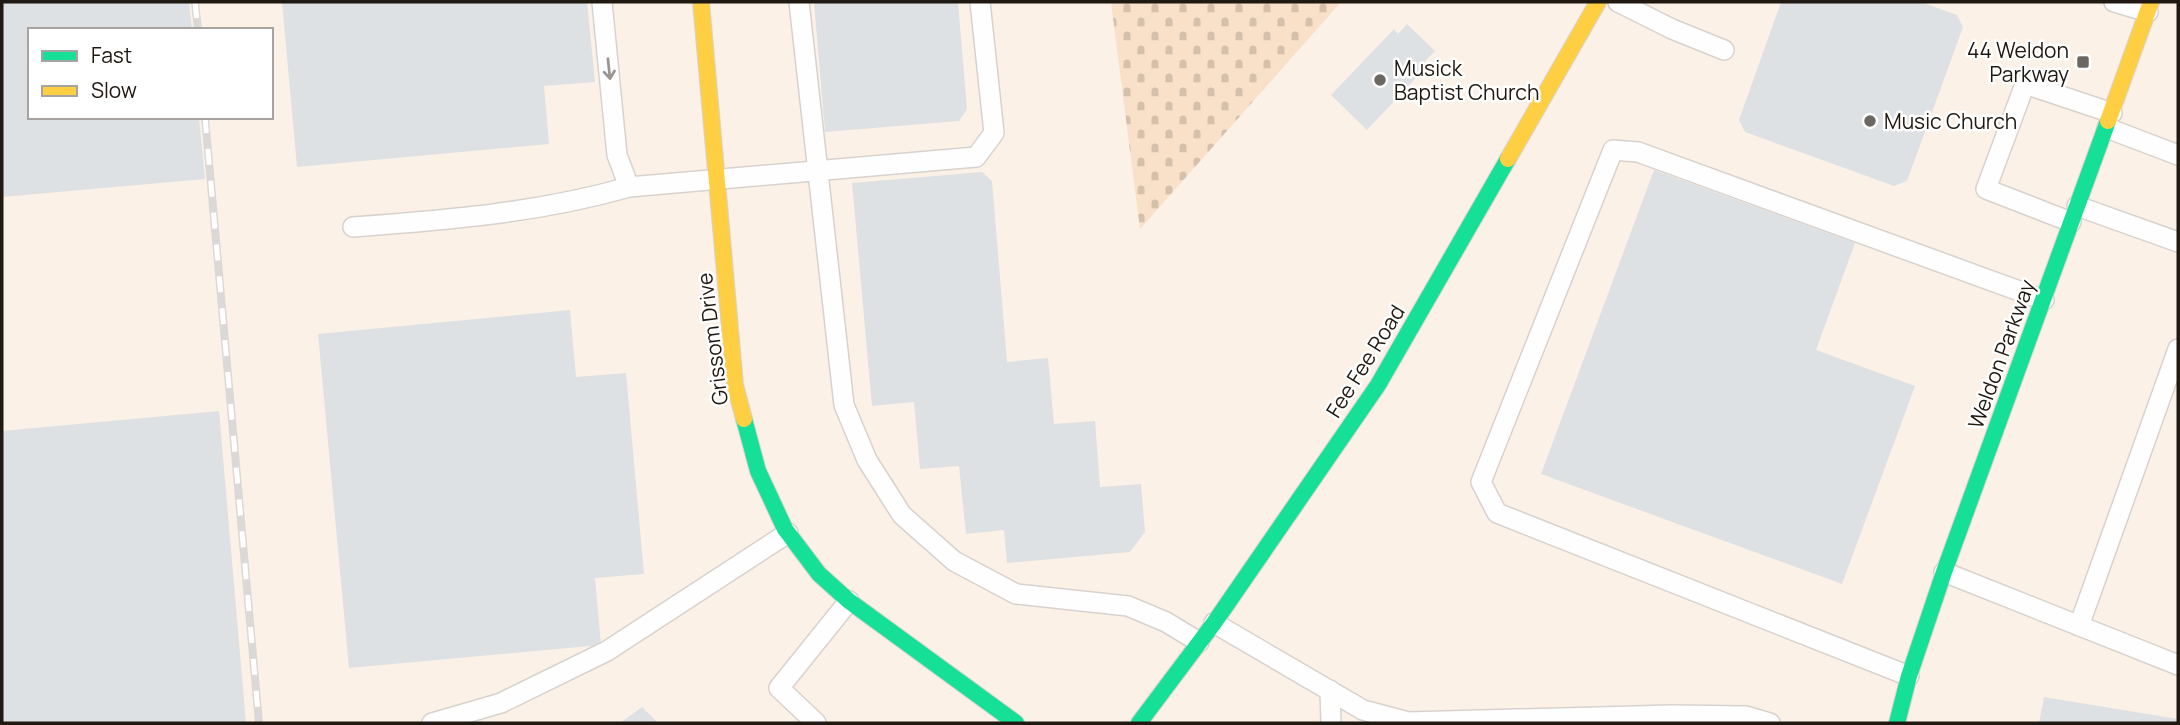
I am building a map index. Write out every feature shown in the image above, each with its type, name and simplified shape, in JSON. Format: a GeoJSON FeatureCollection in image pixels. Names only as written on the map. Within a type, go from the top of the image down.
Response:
{"type":"FeatureCollection","features":[{"type":"Feature","properties":{"kind":"street","name":"Grissom Drive"},"geometry":{"type":"LineString","coordinates":[[701,2],[735,385],[758,471],[788,533],[819,574],[849,601],[1016,723]]}},
{"type":"Feature","properties":{"kind":"street","name":"Fee Fee Road"},"geometry":{"type":"LineString","coordinates":[[1139,723],[1214,623],[1378,385],[1598,2]]}},
{"type":"Feature","properties":{"kind":"street","name":"Weldon Parkway"},"geometry":{"type":"LineString","coordinates":[[1897,723],[1909,676],[1944,572],[2149,7]]}},
{"type":"Feature","properties":{"kind":"lane"},"geometry":{"type":"LineString","coordinates":[[602,2],[617,155],[629,187]]}},
{"type":"Feature","properties":{"kind":"lane"},"geometry":{"type":"LineString","coordinates":[[799,2],[844,405],[867,460],[902,514],[954,561],[1016,594],[1128,606],[1166,622],[1199,642]]}},
{"type":"Feature","properties":{"kind":"lane"},"geometry":{"type":"LineString","coordinates":[[353,227],[491,216],[571,203],[629,187],[976,157],[994,133],[980,2]]}},
{"type":"Feature","properties":{"kind":"lane"},"geometry":{"type":"LineString","coordinates":[[1619,2],[1672,29],[1724,50]]}},
{"type":"Feature","properties":{"kind":"lane"},"geometry":{"type":"LineString","coordinates":[[2114,2],[2149,7]]}},
{"type":"Feature","properties":{"kind":"lane"},"geometry":{"type":"LineString","coordinates":[[2178,155],[2109,120],[2025,84],[1986,189],[2178,242]]}},
{"type":"Feature","properties":{"kind":"lane"},"geometry":{"type":"LineString","coordinates":[[1909,676],[1497,513],[1481,482],[1614,150],[1639,152],[2044,300]]}},
{"type":"Feature","properties":{"kind":"lane"},"geometry":{"type":"LineString","coordinates":[[2079,626],[2178,349]]}},
{"type":"Feature","properties":{"kind":"lane"},"geometry":{"type":"LineString","coordinates":[[432,723],[501,703],[607,651],[788,533]]}},
{"type":"Feature","properties":{"kind":"lane"},"geometry":{"type":"LineString","coordinates":[[1944,572],[2178,665]]}},
{"type":"Feature","properties":{"kind":"lane"},"geometry":{"type":"LineString","coordinates":[[816,723],[779,688],[849,601]]}},
{"type":"Feature","properties":{"kind":"lane"},"geometry":{"type":"LineString","coordinates":[[1214,623],[1363,710],[1408,722],[1684,715],[1746,716],[1770,723]]}},
{"type":"Feature","properties":{"kind":"lane"},"geometry":{"type":"LineString","coordinates":[[1330,690],[1331,723]]}},
{"type":"Feature","properties":{"kind":"shaded area"},"geometry":{"type":"Polygon","coordinates":[[[2,2],[2178,2],[2178,723],[2,723],[2,2]]]}},
{"type":"Feature","properties":{"kind":"green space"},"geometry":{"type":"Polygon","coordinates":[[[1111,2],[1341,2],[1140,229],[1111,2]]]}},
{"type":"Feature","properties":{"kind":"building"},"geometry":{"type":"Polygon","coordinates":[[[2,2],[189,2],[192,28],[28,28],[28,119],[199,119],[205,179],[2,197],[2,2]]]}},
{"type":"Feature","properties":{"kind":"building"},"geometry":{"type":"Polygon","coordinates":[[[282,2],[587,2],[595,82],[544,86],[549,144],[297,167],[282,2]]]}},
{"type":"Feature","properties":{"kind":"building"},"geometry":{"type":"Polygon","coordinates":[[[814,2],[958,2],[967,109],[959,121],[825,132],[814,2]]]}},
{"type":"Feature","properties":{"kind":"building"},"geometry":{"type":"Polygon","coordinates":[[[1781,2],[1921,2],[1957,15],[1963,27],[1907,181],[1894,186],[1745,132],[1739,120],[1781,2]]]}},
{"type":"Feature","properties":{"kind":"building","name":"Musick Baptist Church"},"geometry":{"type":"Polygon","coordinates":[[[1407,24],[1435,51],[1425,61],[1429,64],[1367,130],[1331,95],[1394,29],[1398,34],[1407,24]]]}},
{"type":"Feature","properties":{"kind":"building"},"geometry":{"type":"Polygon","coordinates":[[[1654,170],[1855,243],[1816,350],[1915,386],[1842,584],[1541,474],[1654,170]]]}},
{"type":"Feature","properties":{"kind":"building"},"geometry":{"type":"Polygon","coordinates":[[[982,172],[992,181],[1007,362],[1048,358],[1054,424],[1095,421],[1100,487],[1141,484],[1145,532],[1130,552],[1007,563],[1004,530],[966,534],[959,466],[920,469],[914,402],[872,406],[852,183],[982,172]]]}},
{"type":"Feature","properties":{"kind":"building"},"geometry":{"type":"Polygon","coordinates":[[[570,310],[576,377],[626,373],[644,574],[595,578],[601,645],[349,668],[318,334],[570,310]]]}},
{"type":"Feature","properties":{"kind":"building"},"geometry":{"type":"Polygon","coordinates":[[[219,411],[246,723],[2,723],[2,431],[219,411]]]}},
{"type":"Feature","properties":{"kind":"building"},"geometry":{"type":"Polygon","coordinates":[[[2044,697],[2178,719],[2178,723],[2039,723],[2044,697]]]}},
{"type":"Feature","properties":{"kind":"building"},"geometry":{"type":"Polygon","coordinates":[[[642,707],[658,723],[620,723],[642,707]]]}},
{"type":"Feature","properties":{"kind":"railway"},"geometry":{"type":"LineString","coordinates":[[195,2],[198,28]]}},
{"type":"Feature","properties":{"kind":"railway"},"geometry":{"type":"LineString","coordinates":[[205,119],[259,723]]}},
{"type":"Feature","properties":{"kind":"traffic: fast"},"geometry":{"type":"LineString","coordinates":[[1897,723],[1909,676],[1944,572],[2108,121]]}},
{"type":"Feature","properties":{"kind":"traffic: fast"},"geometry":{"type":"LineString","coordinates":[[1139,723],[1214,623],[1378,385],[1508,159]]}},
{"type":"Feature","properties":{"kind":"traffic: fast"},"geometry":{"type":"LineString","coordinates":[[744,419],[758,471],[785,529],[819,574],[849,601],[1016,723]]}},
{"type":"Feature","properties":{"kind":"traffic: slow"},"geometry":{"type":"LineString","coordinates":[[701,2],[735,385],[744,419]]}},
{"type":"Feature","properties":{"kind":"traffic: slow"},"geometry":{"type":"LineString","coordinates":[[1508,159],[1598,2]]}},
{"type":"Feature","properties":{"kind":"traffic: slow"},"geometry":{"type":"LineString","coordinates":[[2108,121],[2151,2]]}},
{"type":"Feature","properties":{"kind":"place","name":"44 Weldon Parkway"},"geometry":{"type":"Point","coordinates":[2083,62]}},
{"type":"Feature","properties":{"kind":"place","name":"Musick Baptist Church"},"geometry":{"type":"Point","coordinates":[1380,80]}},
{"type":"Feature","properties":{"kind":"place","name":"Music Church"},"geometry":{"type":"Point","coordinates":[1870,121]}}]}
